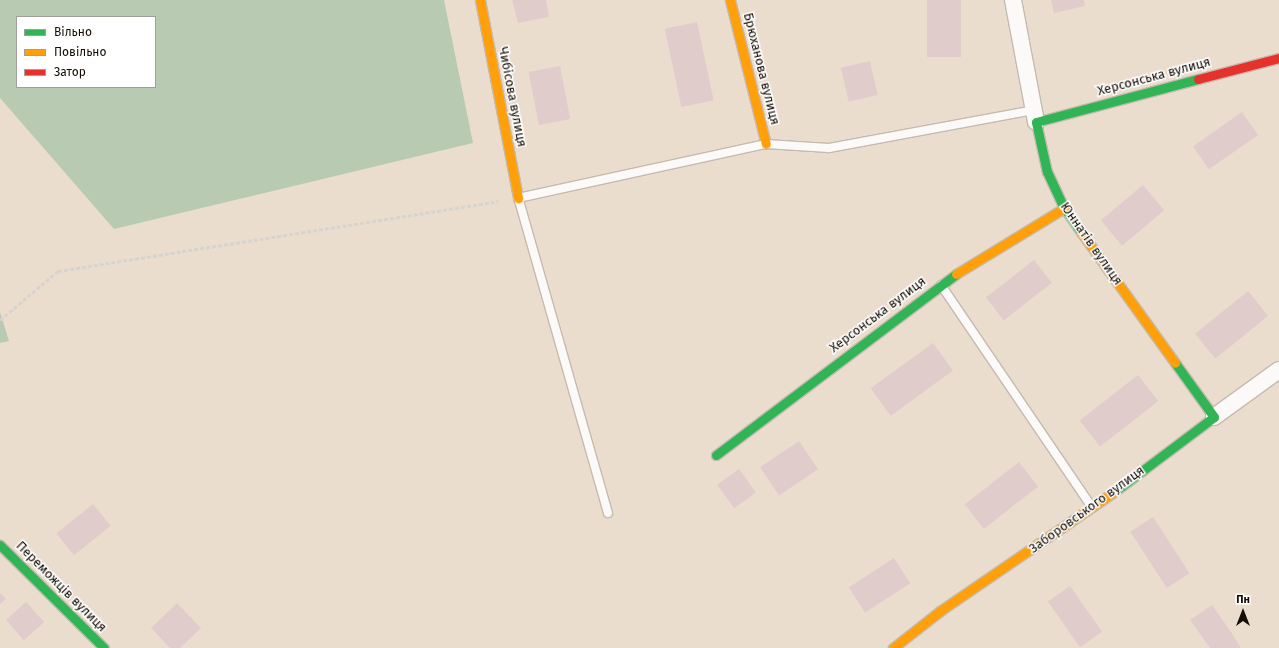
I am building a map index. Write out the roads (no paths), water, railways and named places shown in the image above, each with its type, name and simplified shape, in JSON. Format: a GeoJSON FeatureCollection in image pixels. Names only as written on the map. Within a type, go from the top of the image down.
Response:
{"type":"FeatureCollection","features":[{"type":"Feature","properties":{"kind":"main road","name":"Чибісова вулиця"},"geometry":{"type":"LineString","coordinates":[[480,0],[518,198]]}},
{"type":"Feature","properties":{"kind":"main road","name":"Брюханова вулиця"},"geometry":{"type":"LineString","coordinates":[[730,0],[766,144]]}},
{"type":"Feature","properties":{"kind":"main road","name":"Херсонська вулиця"},"geometry":{"type":"LineString","coordinates":[[1035,116],[1279,58]]}},
{"type":"Feature","properties":{"kind":"main road","name":"Юннатів вулиця"},"geometry":{"type":"LineString","coordinates":[[1035,116],[1047,172],[1064,208],[1214,418]]}},
{"type":"Feature","properties":{"kind":"main road","name":"Херсонська вулиця"},"geometry":{"type":"LineString","coordinates":[[716,455],[940,284],[1064,208]]}},
{"type":"Feature","properties":{"kind":"main road","name":"Заборовського вулиця"},"geometry":{"type":"LineString","coordinates":[[893,648],[940,611],[1092,507],[1214,418]]}},
{"type":"Feature","properties":{"kind":"main road","name":"Переможців вулиця"},"geometry":{"type":"LineString","coordinates":[[0,545],[104,648]]}},
{"type":"Feature","properties":{"kind":"street","name":"Юннатів вулиця"},"geometry":{"type":"LineString","coordinates":[[1013,0],[1035,116]]}},
{"type":"Feature","properties":{"kind":"street","name":"Заборовського вулиця"},"geometry":{"type":"LineString","coordinates":[[1214,418],[1279,370]]}},
{"type":"Feature","properties":{"kind":"lane"},"geometry":{"type":"LineString","coordinates":[[608,513],[518,198],[766,144],[829,148],[1035,116]]}},
{"type":"Feature","properties":{"kind":"lane"},"geometry":{"type":"LineString","coordinates":[[940,284],[1092,507]]}}]}
